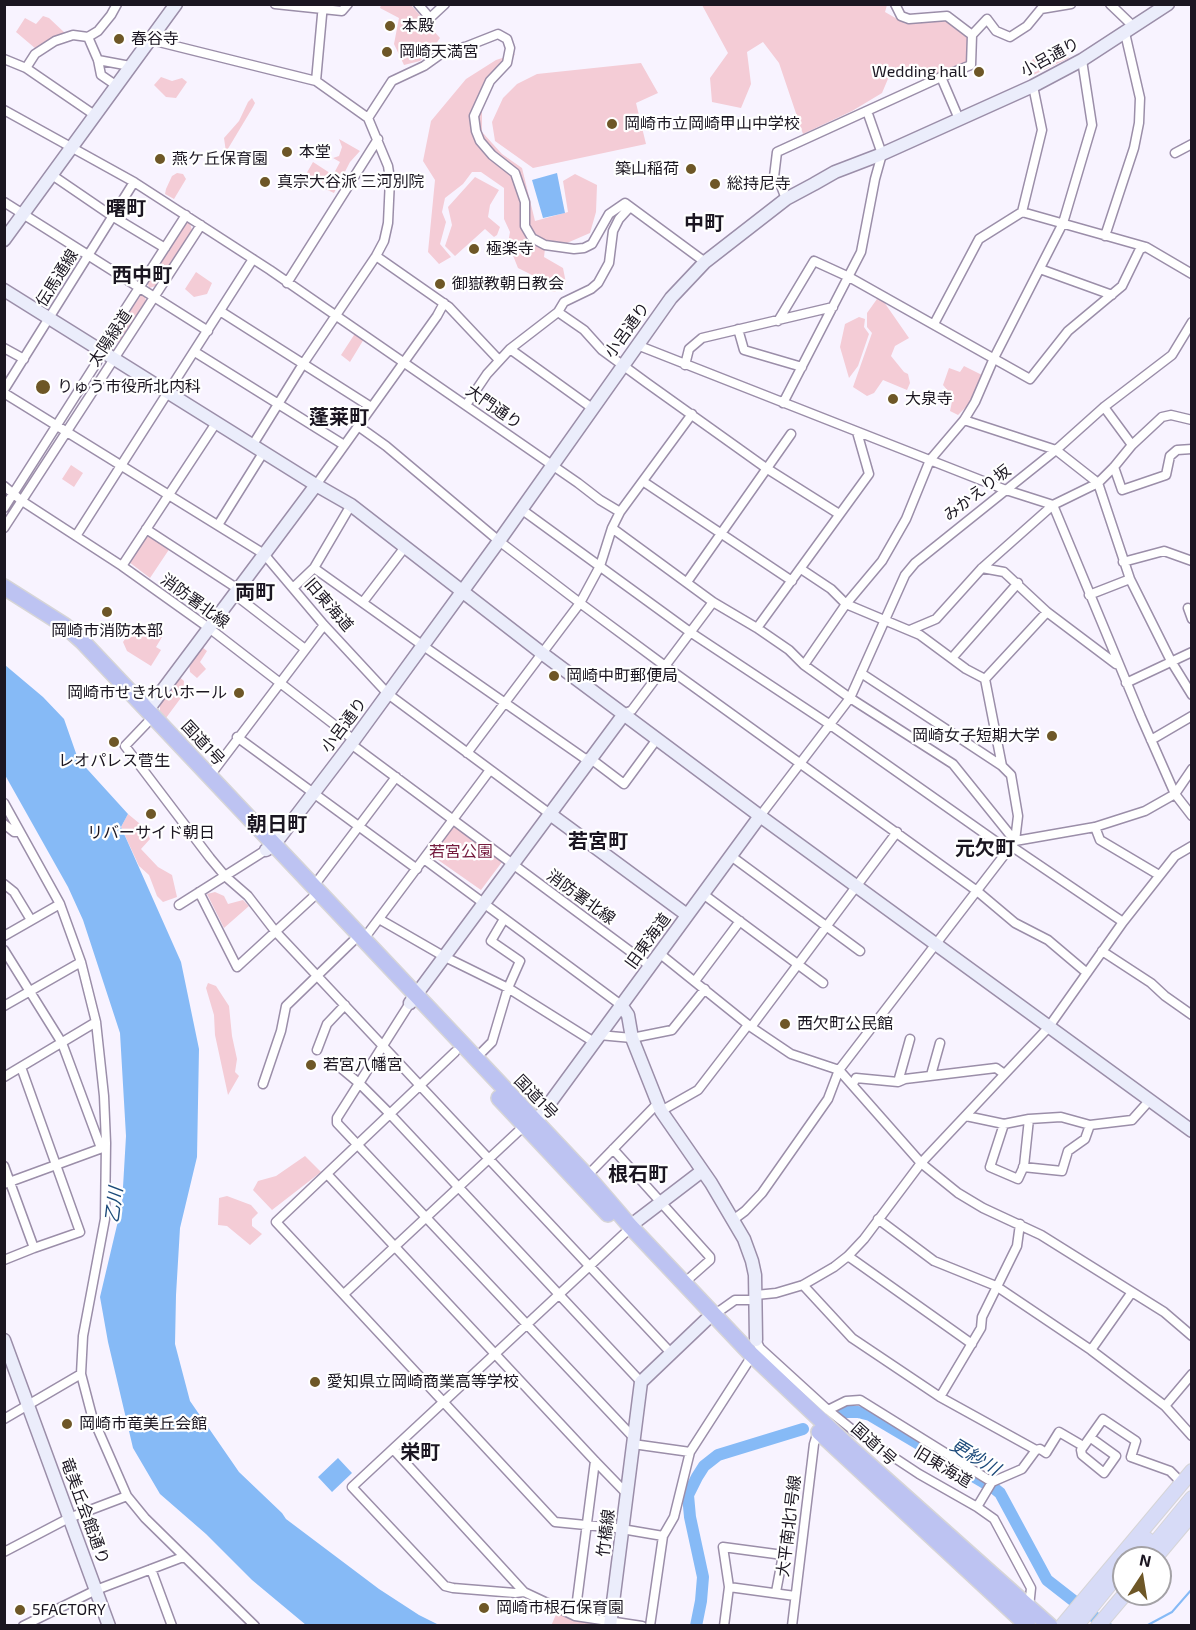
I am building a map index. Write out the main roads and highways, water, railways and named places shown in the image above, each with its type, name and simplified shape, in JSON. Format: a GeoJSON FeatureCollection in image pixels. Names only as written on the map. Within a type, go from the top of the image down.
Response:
{"type":"FeatureCollection","features":[{"type":"Feature","properties":{"kind":"highway","name":"国道1号"},"geometry":{"type":"LineString","coordinates":[[4,587],[43,610],[77,636],[147,717],[312,893],[475,1059],[529,1123],[748,1362],[818,1431],[846,1442],[1028,1626]]}},
{"type":"Feature","properties":{"kind":"highway","name":"国道1号"},"geometry":{"type":"LineString","coordinates":[[4,598],[63,636],[77,648],[209,777],[270,847]]}},
{"type":"Feature","properties":{"kind":"highway","name":"国道1号"},"geometry":{"type":"LineString","coordinates":[[414,999],[455,1052],[587,1176],[628,1229],[684,1283],[710,1318],[1050,1626]]}},
{"type":"Feature","properties":{"kind":"highway"},"geometry":{"type":"LineString","coordinates":[[1012,1610],[1022,1626]]}},
{"type":"Feature","properties":{"kind":"main road"},"geometry":{"type":"LineString","coordinates":[[1155,1546],[1183,1518],[1186,1483],[1191,1471]]}},
{"type":"Feature","properties":{"kind":"main road"},"geometry":{"type":"LineString","coordinates":[[1062,1626],[1186,1483]]}},
{"type":"Feature","properties":{"kind":"main road"},"geometry":{"type":"LineString","coordinates":[[1163,1546],[1183,1518],[1191,1498]]}},
{"type":"Feature","properties":{"kind":"main road"},"geometry":{"type":"LineString","coordinates":[[1147,1546],[1183,1518]]}},
{"type":"Feature","properties":{"kind":"main road"},"geometry":{"type":"LineString","coordinates":[[1076,1626],[1112,1581]]}},
{"type":"Feature","properties":{"kind":"main road"},"geometry":{"type":"LineString","coordinates":[[1087,1626],[1112,1596]]}},
{"type":"Feature","properties":{"kind":"main road"},"geometry":{"type":"LineString","coordinates":[[1098,1626],[1115,1606]]}},
{"type":"Feature","properties":{"kind":"water"},"geometry":{"type":"Polygon","coordinates":[[[557,173],[565,213],[543,218],[532,180],[557,173]]]}},
{"type":"Feature","properties":{"kind":"water"},"geometry":{"type":"Polygon","coordinates":[[[5,665],[43,697],[64,719],[78,759],[128,814],[121,827],[181,962],[199,1049],[197,1157],[180,1228],[176,1295],[175,1344],[190,1401],[239,1472],[286,1519],[379,1589],[439,1625],[306,1625],[252,1580],[206,1534],[160,1494],[133,1448],[100,1297],[122,1204],[126,1136],[120,1033],[83,920],[68,887],[5,775],[5,665]]]}},
{"type":"Feature","properties":{"kind":"water"},"geometry":{"type":"Polygon","coordinates":[[[338,1458],[352,1473],[332,1492],[318,1477],[338,1458]]]}},
{"type":"Feature","properties":{"kind":"waterway","name":"更紗川"},"geometry":{"type":"LineString","coordinates":[[841,1412],[870,1415],[1000,1493],[1047,1580],[1106,1626]]}},
{"type":"Feature","properties":{"kind":"waterway","name":"更紗川"},"geometry":{"type":"LineString","coordinates":[[696,1626],[703,1577],[690,1517],[688,1495],[697,1477],[704,1466],[718,1455],[803,1429]]}},
{"type":"Feature","properties":{"kind":"waterway"},"geometry":{"type":"LineString","coordinates":[[1146,1626],[1172,1612],[1192,1589]]}},
{"type":"Feature","properties":{"kind":"place","name":"本殿"},"geometry":{"type":"Point","coordinates":[390,26]}},
{"type":"Feature","properties":{"kind":"place","name":"春谷寺"},"geometry":{"type":"Point","coordinates":[119,39]}},
{"type":"Feature","properties":{"kind":"place","name":"岡崎天満宮"},"geometry":{"type":"Point","coordinates":[387,52]}},
{"type":"Feature","properties":{"kind":"place","name":"Wedding hall"},"geometry":{"type":"Point","coordinates":[979,72]}},
{"type":"Feature","properties":{"kind":"place","name":"岡崎市立岡崎甲山中学校"},"geometry":{"type":"Point","coordinates":[612,124]}},
{"type":"Feature","properties":{"kind":"place","name":"本堂"},"geometry":{"type":"Point","coordinates":[287,152]}},
{"type":"Feature","properties":{"kind":"place","name":"燕ケ丘保育園"},"geometry":{"type":"Point","coordinates":[160,159]}},
{"type":"Feature","properties":{"kind":"place","name":"築山稲荷"},"geometry":{"type":"Point","coordinates":[691,169]}},
{"type":"Feature","properties":{"kind":"place","name":"真宗大谷派 三河別院"},"geometry":{"type":"Point","coordinates":[265,182]}},
{"type":"Feature","properties":{"kind":"place","name":"総持尼寺"},"geometry":{"type":"Point","coordinates":[715,184]}},
{"type":"Feature","properties":{"kind":"place","name":"極楽寺"},"geometry":{"type":"Point","coordinates":[474,249]}},
{"type":"Feature","properties":{"kind":"place","name":"御嶽教朝日教会"},"geometry":{"type":"Point","coordinates":[440,284]}},
{"type":"Feature","properties":{"kind":"place","name":"りゅう市役所北内科"},"geometry":{"type":"Point","coordinates":[43,387]}},
{"type":"Feature","properties":{"kind":"place","name":"大泉寺"},"geometry":{"type":"Point","coordinates":[893,399]}},
{"type":"Feature","properties":{"kind":"place","name":"岡崎市消防本部"},"geometry":{"type":"Point","coordinates":[107,612]}},
{"type":"Feature","properties":{"kind":"place","name":"岡崎中町郵便局"},"geometry":{"type":"Point","coordinates":[554,676]}},
{"type":"Feature","properties":{"kind":"place","name":"岡崎市せきれいホール"},"geometry":{"type":"Point","coordinates":[239,693]}},
{"type":"Feature","properties":{"kind":"place","name":"岡崎女子短期大学"},"geometry":{"type":"Point","coordinates":[1052,736]}},
{"type":"Feature","properties":{"kind":"place","name":"レオパレス菅生"},"geometry":{"type":"Point","coordinates":[114,742]}},
{"type":"Feature","properties":{"kind":"place","name":"リバーサイド朝日"},"geometry":{"type":"Point","coordinates":[151,814]}},
{"type":"Feature","properties":{"kind":"place","name":"西欠町公民館"},"geometry":{"type":"Point","coordinates":[785,1024]}},
{"type":"Feature","properties":{"kind":"place","name":"若宮八幡宮"},"geometry":{"type":"Point","coordinates":[311,1065]}},
{"type":"Feature","properties":{"kind":"place","name":"愛知県立岡崎商業高等学校"},"geometry":{"type":"Point","coordinates":[315,1382]}},
{"type":"Feature","properties":{"kind":"place","name":"岡崎市竜美丘会館"},"geometry":{"type":"Point","coordinates":[67,1424]}},
{"type":"Feature","properties":{"kind":"place","name":"岡崎市根石保育園"},"geometry":{"type":"Point","coordinates":[484,1608]}},
{"type":"Feature","properties":{"kind":"place","name":"5FACTORY"},"geometry":{"type":"Point","coordinates":[20,1610]}},
{"type":"Feature","properties":{"kind":"district","name":"曙町"},"geometry":{"type":"Point","coordinates":[126,208]}},
{"type":"Feature","properties":{"kind":"district","name":"中町"},"geometry":{"type":"Point","coordinates":[704,223]}},
{"type":"Feature","properties":{"kind":"district","name":"西中町"},"geometry":{"type":"Point","coordinates":[142,275]}},
{"type":"Feature","properties":{"kind":"district","name":"蓬莱町"},"geometry":{"type":"Point","coordinates":[339,417]}},
{"type":"Feature","properties":{"kind":"district","name":"両町"},"geometry":{"type":"Point","coordinates":[255,592]}},
{"type":"Feature","properties":{"kind":"district","name":"朝日町"},"geometry":{"type":"Point","coordinates":[277,824]}},
{"type":"Feature","properties":{"kind":"district","name":"若宮町"},"geometry":{"type":"Point","coordinates":[598,841]}},
{"type":"Feature","properties":{"kind":"district","name":"元欠町"},"geometry":{"type":"Point","coordinates":[985,848]}},
{"type":"Feature","properties":{"kind":"district","name":"根石町"},"geometry":{"type":"Point","coordinates":[638,1174]}},
{"type":"Feature","properties":{"kind":"district","name":"栄町"},"geometry":{"type":"Point","coordinates":[420,1452]}},
{"type":"Feature","properties":{"kind":"park label","name":"若宮公園"},"geometry":{"type":"Point","coordinates":[461,852]}},
{"type":"Feature","properties":{"kind":"water label","name":"乙川"},"geometry":{"type":"Point","coordinates":[114,1205]}}]}
